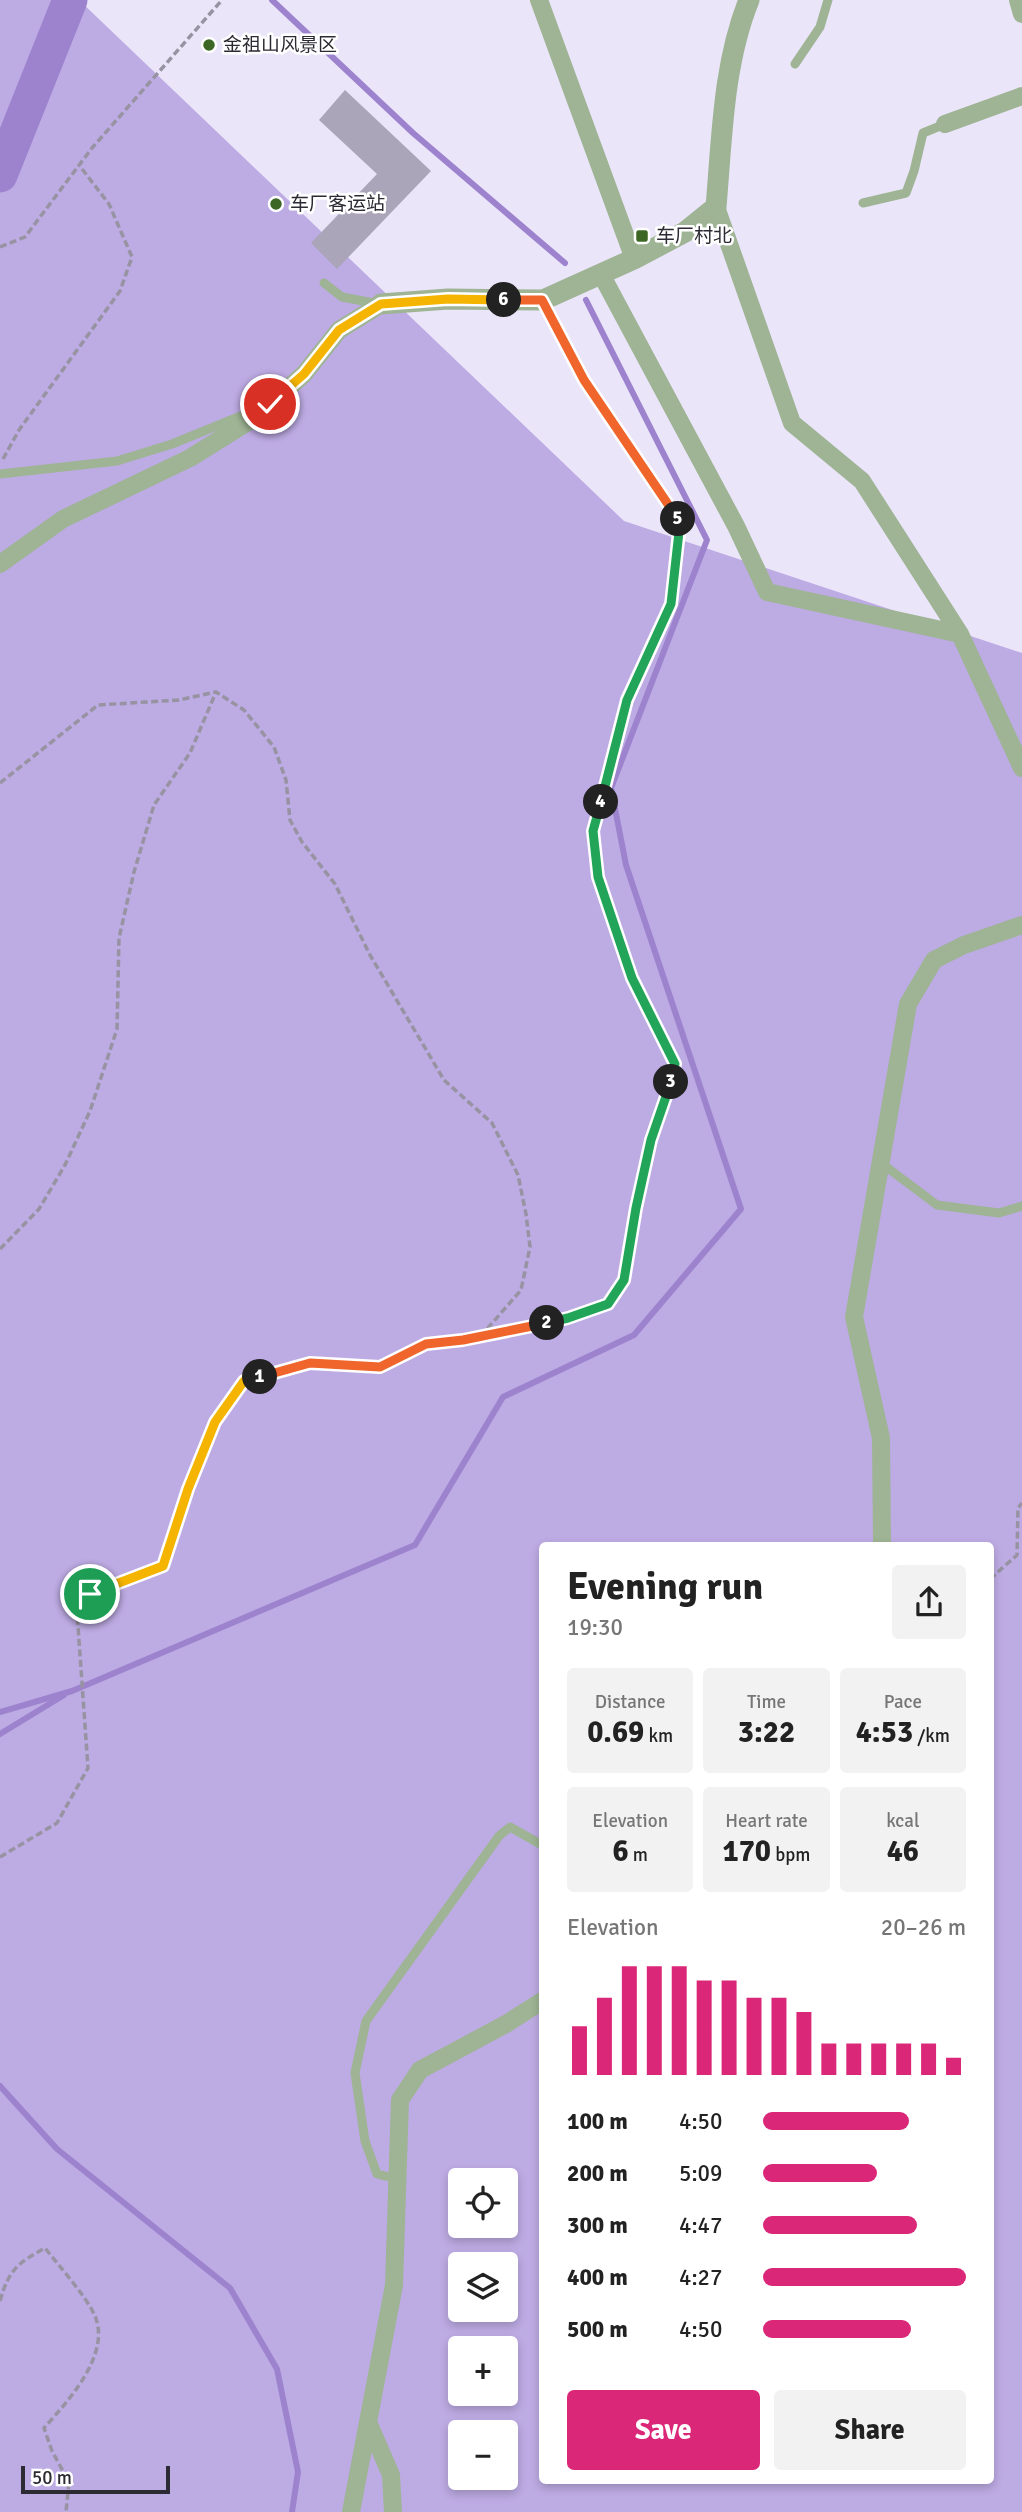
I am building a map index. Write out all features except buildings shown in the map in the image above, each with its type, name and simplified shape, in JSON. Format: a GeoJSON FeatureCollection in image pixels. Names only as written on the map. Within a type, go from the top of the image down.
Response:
{"type":"FeatureCollection","features":[{"type":"Feature","properties":{"kind":"street"},"geometry":{"type":"LineString","coordinates":[[539,0],[634,259]]}},
{"type":"Feature","properties":{"kind":"street"},"geometry":{"type":"LineString","coordinates":[[749,0],[737,29],[725,103],[716,207],[792,423],[862,481],[960,634],[1022,768]]}},
{"type":"Feature","properties":{"kind":"street"},"geometry":{"type":"LineString","coordinates":[[1018,0],[1022,14]]}},
{"type":"Feature","properties":{"kind":"street"},"geometry":{"type":"LineString","coordinates":[[945,124],[1022,96]]}},
{"type":"Feature","properties":{"kind":"street"},"geometry":{"type":"LineString","coordinates":[[0,564],[63,519],[190,457],[256,416],[304,374],[339,330],[381,304],[448,299],[542,300],[634,259],[685,232],[716,207]]}},
{"type":"Feature","properties":{"kind":"street"},"geometry":{"type":"LineString","coordinates":[[601,274],[736,526],[767,592],[960,634]]}},
{"type":"Feature","properties":{"kind":"street"},"geometry":{"type":"LineString","coordinates":[[882,1542],[881,1438],[854,1317],[908,1004],[934,960],[964,945],[1022,925]]}},
{"type":"Feature","properties":{"kind":"street"},"geometry":{"type":"LineString","coordinates":[[351,2512],[394,2285],[400,2100],[420,2070],[506,2024],[539,2003]]}},
{"type":"Feature","properties":{"kind":"street"},"geometry":{"type":"LineString","coordinates":[[368,2422],[391,2475],[393,2512]]}},
{"type":"Feature","properties":{"kind":"lane"},"geometry":{"type":"LineString","coordinates":[[795,64],[820,27],[828,0]]}},
{"type":"Feature","properties":{"kind":"lane"},"geometry":{"type":"LineString","coordinates":[[863,203],[906,193],[915,171],[923,133],[945,124]]}},
{"type":"Feature","properties":{"kind":"lane"},"geometry":{"type":"LineString","coordinates":[[324,283],[342,297],[381,304]]}},
{"type":"Feature","properties":{"kind":"lane"},"geometry":{"type":"LineString","coordinates":[[0,474],[117,461],[172,444],[270,404]]}},
{"type":"Feature","properties":{"kind":"lane"},"geometry":{"type":"LineString","coordinates":[[881,1163],[937,1205],[999,1213],[1022,1206]]}},
{"type":"Feature","properties":{"kind":"lane"},"geometry":{"type":"LineString","coordinates":[[398,2179],[377,2174],[365,2141],[355,2073],[366,2021],[499,1836],[510,1827],[539,1843]]}},
{"type":"Feature","properties":{"kind":"path"},"geometry":{"type":"LineString","coordinates":[[0,247],[25,237],[79,165],[222,0]]}},
{"type":"Feature","properties":{"kind":"path"},"geometry":{"type":"LineString","coordinates":[[0,464],[19,430],[120,290],[132,257],[109,204],[79,165]]}},
{"type":"Feature","properties":{"kind":"path"},"geometry":{"type":"LineString","coordinates":[[0,1857],[57,1823],[88,1768],[77,1612],[90,1594],[163,1566],[188,1489],[215,1422],[244,1381],[310,1363],[380,1367],[426,1344],[480,1337],[568,1318],[608,1304],[624,1280],[651,1140],[668,1096],[675,1064],[632,978],[598,877],[593,831],[627,700],[671,604],[680,523],[584,380],[542,300]]}},
{"type":"Feature","properties":{"kind":"path"},"geometry":{"type":"LineString","coordinates":[[0,783],[98,705],[179,700],[216,692],[244,710],[274,747],[286,780],[290,820],[302,842],[335,884],[370,955],[444,1080],[492,1123],[518,1175],[527,1214],[530,1247],[521,1290],[480,1337]]}},
{"type":"Feature","properties":{"kind":"path"},"geometry":{"type":"LineString","coordinates":[[0,1249],[39,1209],[65,1165],[90,1111],[117,1029],[119,938],[134,872],[154,805],[190,753],[216,692]]}},
{"type":"Feature","properties":{"kind":"path"},"geometry":{"type":"LineString","coordinates":[[994,1575],[1017,1555],[1018,1508],[1022,1503]]}},
{"type":"Feature","properties":{"kind":"path"},"geometry":{"type":"LineString","coordinates":[[0,2301],[4,2287],[19,2263],[46,2248],[95,2315],[99,2341],[89,2370],[72,2397],[44,2428],[52,2451],[69,2482],[66,2512]]}},
{"type":"Feature","properties":{"kind":"shaded area"},"geometry":{"type":"Polygon","coordinates":[[[0,0],[79,0],[624,521],[1022,653],[1022,2512],[0,2512],[0,0]]]}},
{"type":"Feature","properties":{"kind":"waterway"},"geometry":{"type":"LineString","coordinates":[[0,175],[70,0]]}},
{"type":"Feature","properties":{"kind":"waterway"},"geometry":{"type":"LineString","coordinates":[[272,0],[413,133],[565,263]]}},
{"type":"Feature","properties":{"kind":"waterway"},"geometry":{"type":"LineString","coordinates":[[0,1712],[72,1691],[415,1545],[503,1397],[634,1335],[741,1209],[626,865],[611,788],[707,540],[586,300]]}},
{"type":"Feature","properties":{"kind":"waterway"},"geometry":{"type":"LineString","coordinates":[[0,1734],[64,1695]]}},
{"type":"Feature","properties":{"kind":"waterway"},"geometry":{"type":"LineString","coordinates":[[0,2086],[57,2149],[230,2288],[277,2369],[298,2472],[292,2512]]}},
{"type":"Feature","properties":{"kind":"place","name":"金祖山风景区"},"geometry":{"type":"Point","coordinates":[209,45]}},
{"type":"Feature","properties":{"kind":"place","name":"车厂客运站"},"geometry":{"type":"Point","coordinates":[276,204]}},
{"type":"Feature","properties":{"kind":"place","name":"车厂村北"},"geometry":{"type":"Point","coordinates":[642,236]}},
{"type":"Feature","properties":{"kind":"route"},"geometry":{"type":"LineString","coordinates":[[90,1594],[163,1566],[188,1489],[215,1422],[244,1381],[310,1363],[380,1367],[426,1344],[463,1340],[568,1318],[608,1304],[624,1280],[651,1140],[668,1096],[675,1064],[632,978],[598,877],[593,831],[627,700],[671,604],[680,523],[584,380],[542,300],[448,299],[381,304],[339,330],[304,374],[270,404]]}}]}
